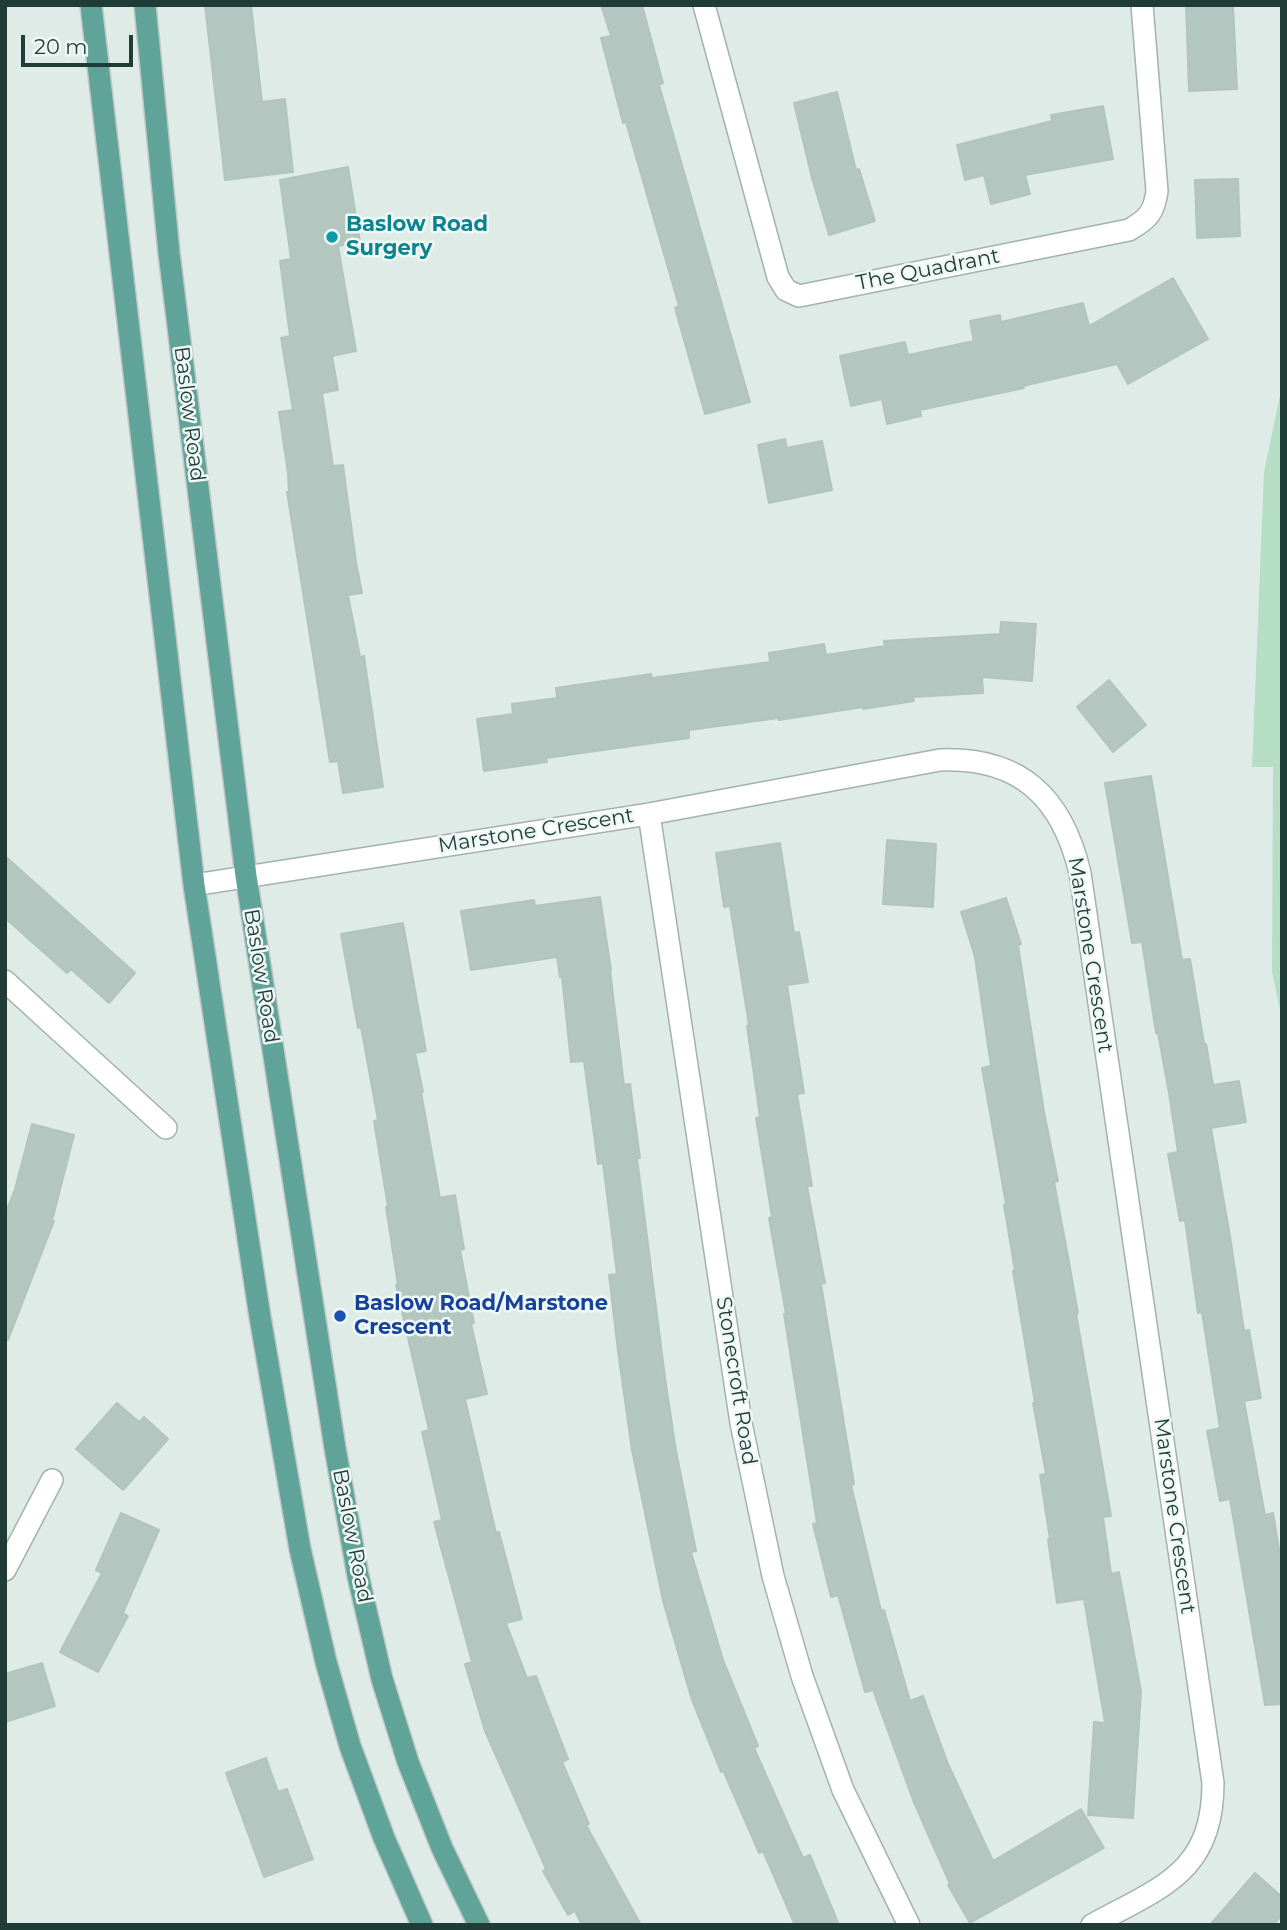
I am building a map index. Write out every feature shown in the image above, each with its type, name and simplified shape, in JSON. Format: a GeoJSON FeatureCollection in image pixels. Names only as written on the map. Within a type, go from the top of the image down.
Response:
{"type":"FeatureCollection","features":[{"type":"Feature","properties":{"kind":"main road"},"geometry":{"type":"LineString","coordinates":[[91,5],[194,885],[260,1317],[300,1549],[326,1662],[350,1746],[384,1838],[422,1925]]}},
{"type":"Feature","properties":{"kind":"main road","name":"Baslow Road"},"geometry":{"type":"LineString","coordinates":[[145,5],[169,253],[246,876],[314,1320],[358,1576],[382,1679],[408,1762],[442,1848],[479,1925]]}},
{"type":"Feature","properties":{"kind":"street","name":"The Quadrant"},"geometry":{"type":"LineString","coordinates":[[704,5],[778,277],[786,290],[799,296],[1129,230],[1145,221],[1154,207],[1157,191],[1142,5]]}},
{"type":"Feature","properties":{"kind":"street","name":"Marstone Crescent"},"geometry":{"type":"LineString","coordinates":[[194,885],[649,814],[940,760],[957,759],[991,765],[1023,779],[1051,806],[1070,838],[1082,887],[1213,1783],[1211,1821],[1196,1855],[1172,1879],[1092,1925]]}},
{"type":"Feature","properties":{"kind":"street","name":"Stonecroft Road"},"geometry":{"type":"LineString","coordinates":[[649,814],[741,1423],[773,1576],[802,1676],[843,1790],[909,1925]]}},
{"type":"Feature","properties":{"kind":"street"},"geometry":{"type":"LineString","coordinates":[[5,981],[166,1128]]}},
{"type":"Feature","properties":{"kind":"street"},"geometry":{"type":"LineString","coordinates":[[5,1570],[52,1480]]}},
{"type":"Feature","properties":{"kind":"green space"},"geometry":{"type":"Polygon","coordinates":[[[1282,386],[1282,1019],[1272,972],[1273,767],[1252,767],[1264,472],[1282,386]]]}},
{"type":"Feature","properties":{"kind":"building"},"geometry":{"type":"Polygon","coordinates":[[[205,5],[251,5],[262,102],[285,99],[293,172],[225,180],[205,5]]]}},
{"type":"Feature","properties":{"kind":"building"},"geometry":{"type":"Polygon","coordinates":[[[601,5],[642,5],[663,83],[659,85],[750,402],[705,414],[675,308],[679,306],[626,122],[623,123],[601,38],[611,36],[601,5]]]}},
{"type":"Feature","properties":{"kind":"building"},"geometry":{"type":"Polygon","coordinates":[[[1186,5],[1233,5],[1237,89],[1189,91],[1186,5]]]}},
{"type":"Feature","properties":{"kind":"building"},"geometry":{"type":"Polygon","coordinates":[[[837,92],[856,170],[859,169],[875,221],[829,235],[794,103],[837,92]]]}},
{"type":"Feature","properties":{"kind":"building"},"geometry":{"type":"Polygon","coordinates":[[[1103,106],[1113,159],[1025,175],[1030,194],[991,204],[984,175],[965,180],[957,145],[1052,121],[1051,115],[1103,106]]]}},
{"type":"Feature","properties":{"kind":"building"},"geometry":{"type":"Polygon","coordinates":[[[348,167],[360,242],[338,246],[356,351],[332,356],[338,390],[322,393],[333,466],[343,465],[362,593],[348,595],[360,657],[364,656],[383,787],[343,793],[338,761],[330,762],[287,492],[288,473],[279,412],[293,410],[281,338],[290,336],[280,261],[291,259],[280,180],[348,167]]]}},
{"type":"Feature","properties":{"kind":"building"},"geometry":{"type":"Polygon","coordinates":[[[1238,179],[1240,236],[1197,238],[1195,180],[1238,179]]]}},
{"type":"Feature","properties":{"kind":"building"},"geometry":{"type":"Polygon","coordinates":[[[1173,278],[1208,339],[1128,384],[1117,364],[1023,386],[1024,388],[920,410],[921,416],[887,424],[882,399],[851,406],[840,356],[905,342],[908,355],[974,341],[970,321],[1000,315],[1001,322],[1083,303],[1089,326],[1173,278]]]}},
{"type":"Feature","properties":{"kind":"building"},"geometry":{"type":"Polygon","coordinates":[[[785,439],[787,448],[822,441],[832,490],[769,503],[758,445],[785,439]]]}},
{"type":"Feature","properties":{"kind":"building"},"geometry":{"type":"Polygon","coordinates":[[[1001,622],[1036,624],[1032,681],[982,677],[983,693],[913,697],[914,701],[863,709],[689,730],[689,738],[546,758],[547,762],[484,771],[477,719],[513,714],[512,704],[557,698],[556,688],[651,674],[652,678],[770,662],[769,653],[824,644],[826,655],[885,646],[884,641],[1000,634],[1001,622]]]}},
{"type":"Feature","properties":{"kind":"building"},"geometry":{"type":"Polygon","coordinates":[[[1109,680],[1146,725],[1113,752],[1077,707],[1109,680]]]}},
{"type":"Feature","properties":{"kind":"building"},"geometry":{"type":"Polygon","coordinates":[[[1151,776],[1182,960],[1190,959],[1213,1085],[1239,1081],[1246,1122],[1211,1128],[1244,1331],[1249,1330],[1261,1398],[1244,1401],[1265,1515],[1273,1513],[1282,1567],[1282,1704],[1265,1705],[1230,1499],[1220,1501],[1207,1431],[1220,1428],[1202,1312],[1198,1313],[1185,1220],[1180,1221],[1168,1154],[1178,1152],[1169,1093],[1156,1033],[1142,942],[1132,943],[1105,783],[1151,776]]]}},
{"type":"Feature","properties":{"kind":"building"},"geometry":{"type":"Polygon","coordinates":[[[887,840],[936,844],[933,907],[883,904],[887,840]]]}},
{"type":"Feature","properties":{"kind":"building"},"geometry":{"type":"Polygon","coordinates":[[[780,843],[794,933],[799,932],[808,982],[787,985],[804,1093],[797,1094],[812,1186],[807,1186],[825,1283],[821,1284],[854,1484],[851,1485],[881,1611],[884,1610],[910,1701],[923,1696],[948,1764],[993,1861],[1081,1809],[1104,1848],[970,1923],[948,1885],[950,1884],[913,1800],[873,1690],[865,1692],[838,1595],[831,1597],[813,1524],[817,1523],[756,1118],[760,1117],[747,1026],[749,1025],[730,906],[724,907],[716,853],[780,843]]]}},
{"type":"Feature","properties":{"kind":"building"},"geometry":{"type":"Polygon","coordinates":[[[5,856],[135,973],[109,1003],[71,969],[67,973],[5,918],[5,856]]]}},
{"type":"Feature","properties":{"kind":"building"},"geometry":{"type":"Polygon","coordinates":[[[600,897],[624,1085],[630,1084],[640,1158],[637,1158],[665,1378],[696,1551],[691,1552],[723,1660],[758,1746],[754,1748],[803,1858],[810,1855],[839,1925],[795,1925],[763,1851],[759,1853],[723,1770],[721,1772],[692,1700],[663,1601],[632,1450],[618,1351],[609,1275],[617,1274],[603,1163],[598,1164],[584,1061],[571,1062],[562,977],[557,957],[471,970],[461,911],[534,900],[535,906],[600,897]]]}},
{"type":"Feature","properties":{"kind":"building"},"geometry":{"type":"Polygon","coordinates":[[[1006,898],[1021,944],[1018,945],[1027,1004],[1058,1181],[1054,1182],[1111,1516],[1103,1517],[1111,1574],[1119,1572],[1141,1691],[1133,1818],[1088,1815],[1094,1722],[1105,1723],[1084,1599],[1057,1603],[1040,1475],[1046,1474],[1013,1271],[1006,1204],[982,1068],[991,1066],[975,957],[961,912],[1006,898]]]}},
{"type":"Feature","properties":{"kind":"building"},"geometry":{"type":"Polygon","coordinates":[[[403,923],[426,1051],[415,1053],[421,1092],[440,1198],[455,1195],[464,1249],[460,1250],[474,1323],[471,1324],[487,1394],[465,1399],[496,1533],[499,1532],[522,1619],[506,1623],[527,1678],[536,1676],[568,1759],[562,1762],[589,1824],[586,1825],[641,1925],[582,1925],[575,1911],[568,1915],[543,1871],[546,1869],[485,1731],[465,1664],[472,1662],[434,1522],[442,1520],[422,1432],[429,1430],[396,1285],[388,1207],[374,1121],[378,1120],[341,934],[403,923]]]}},
{"type":"Feature","properties":{"kind":"building"},"geometry":{"type":"Polygon","coordinates":[[[32,1124],[74,1135],[54,1221],[8,1340],[5,1340],[5,1215],[15,1189],[32,1124]]]}},
{"type":"Feature","properties":{"kind":"building"},"geometry":{"type":"Polygon","coordinates":[[[117,1403],[139,1422],[144,1417],[168,1439],[123,1490],[76,1449],[117,1403]]]}},
{"type":"Feature","properties":{"kind":"building"},"geometry":{"type":"Polygon","coordinates":[[[121,1513],[159,1530],[123,1613],[128,1616],[98,1672],[60,1652],[102,1573],[96,1570],[121,1513]]]}},
{"type":"Feature","properties":{"kind":"building"},"geometry":{"type":"Polygon","coordinates":[[[42,1663],[55,1706],[5,1722],[5,1674],[42,1663]]]}},
{"type":"Feature","properties":{"kind":"building"},"geometry":{"type":"Polygon","coordinates":[[[266,1758],[278,1792],[287,1789],[313,1859],[264,1877],[226,1773],[266,1758]]]}},
{"type":"Feature","properties":{"kind":"building"},"geometry":{"type":"Polygon","coordinates":[[[1255,1873],[1282,1897],[1282,1915],[1273,1925],[1210,1925],[1255,1873]]]}},
{"type":"Feature","properties":{"kind":"place","name":"Baslow Road Surgery"},"geometry":{"type":"Point","coordinates":[332,237]}},
{"type":"Feature","properties":{"kind":"place","name":"Baslow Road/Marstone Crescent"},"geometry":{"type":"Point","coordinates":[340,1316]}}]}
